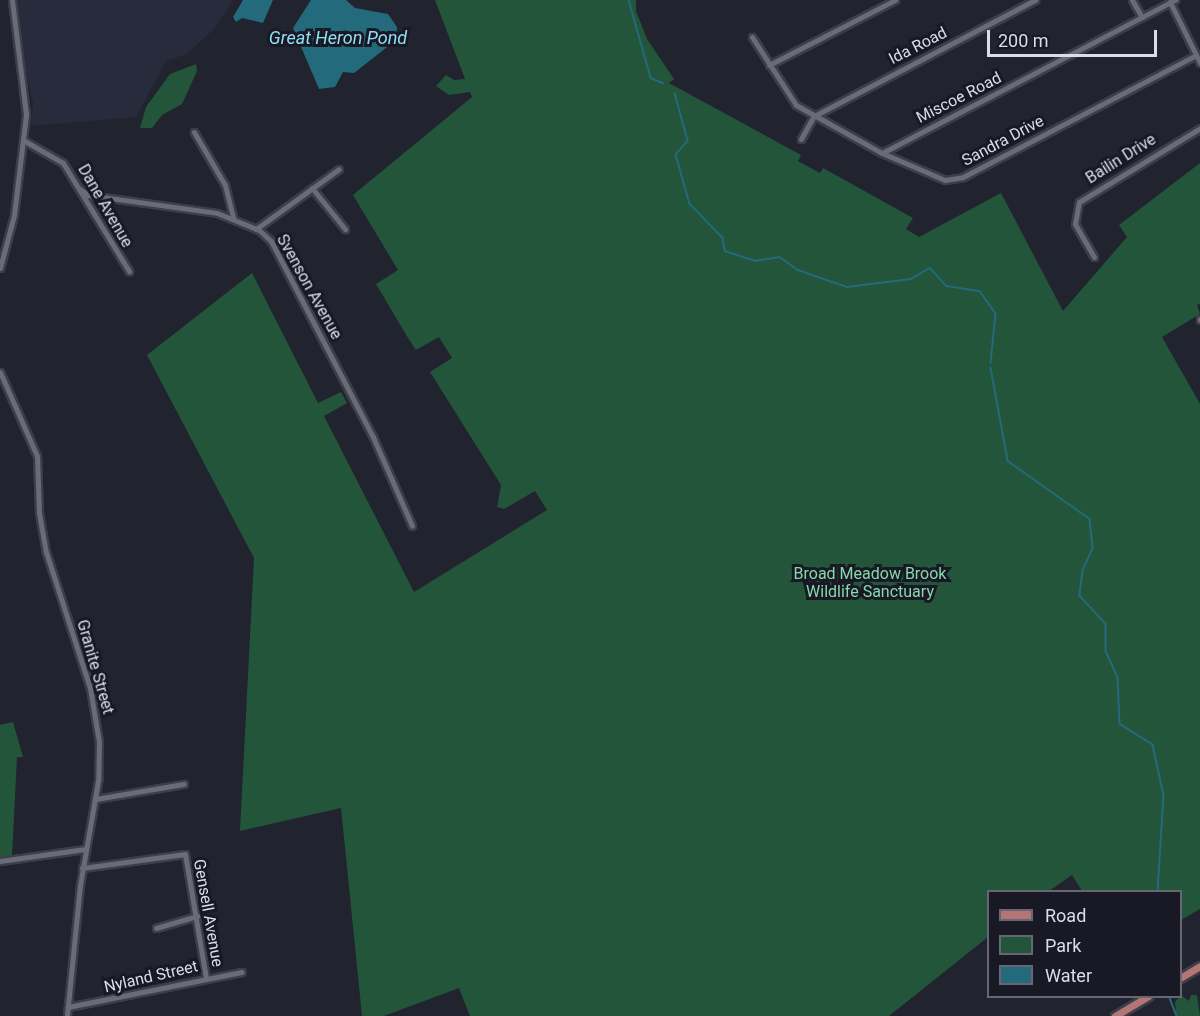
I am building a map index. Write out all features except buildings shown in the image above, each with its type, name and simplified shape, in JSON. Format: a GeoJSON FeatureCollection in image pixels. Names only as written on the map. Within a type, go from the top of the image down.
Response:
{"type":"FeatureCollection","features":[{"type":"Feature","properties":{"kind":"main road"},"geometry":{"type":"LineString","coordinates":[[1182,977],[1200,966]]}},
{"type":"Feature","properties":{"kind":"main road"},"geometry":{"type":"LineString","coordinates":[[1115,1016],[1146,998]]}},
{"type":"Feature","properties":{"kind":"street"},"geometry":{"type":"LineString","coordinates":[[0,268],[14,215],[23,140],[25,100],[12,0]]}},
{"type":"Feature","properties":{"kind":"street"},"geometry":{"type":"LineString","coordinates":[[769,65],[895,0]]}},
{"type":"Feature","properties":{"kind":"street","name":"Ida Road"},"geometry":{"type":"LineString","coordinates":[[814,116],[1035,0]]}},
{"type":"Feature","properties":{"kind":"street"},"geometry":{"type":"LineString","coordinates":[[1132,0],[1142,17]]}},
{"type":"Feature","properties":{"kind":"street"},"geometry":{"type":"LineString","coordinates":[[1172,1],[1200,63]]}},
{"type":"Feature","properties":{"kind":"street","name":"Miscoe Road"},"geometry":{"type":"LineString","coordinates":[[882,153],[1172,1]]}},
{"type":"Feature","properties":{"kind":"street","name":"Sandra Drive"},"geometry":{"type":"LineString","coordinates":[[752,36],[789,98],[814,116],[882,153],[940,179],[963,177],[1196,55]]}},
{"type":"Feature","properties":{"kind":"street"},"geometry":{"type":"LineString","coordinates":[[801,139],[814,116]]}},
{"type":"Feature","properties":{"kind":"street","name":"Bailin Drive"},"geometry":{"type":"LineString","coordinates":[[1094,257],[1074,224],[1079,202],[1200,128]]}},
{"type":"Feature","properties":{"kind":"street"},"geometry":{"type":"LineString","coordinates":[[194,132],[225,185],[233,218]]}},
{"type":"Feature","properties":{"kind":"street","name":"Dane Avenue"},"geometry":{"type":"LineString","coordinates":[[23,140],[56,156],[80,189],[129,271]]}},
{"type":"Feature","properties":{"kind":"street"},"geometry":{"type":"LineString","coordinates":[[256,229],[339,169]]}},
{"type":"Feature","properties":{"kind":"street"},"geometry":{"type":"LineString","coordinates":[[312,188],[345,229]]}},
{"type":"Feature","properties":{"kind":"street","name":"Svenson Avenue"},"geometry":{"type":"LineString","coordinates":[[80,189],[88,195],[233,218],[256,229],[271,241],[373,437],[412,526]]}},
{"type":"Feature","properties":{"kind":"street","name":"Granite Street"},"geometry":{"type":"LineString","coordinates":[[0,372],[15,410],[34,444],[46,552],[95,710],[99,763],[95,799],[82,867],[67,1016]]}},
{"type":"Feature","properties":{"kind":"street"},"geometry":{"type":"LineString","coordinates":[[95,799],[125,797],[184,784]]}},
{"type":"Feature","properties":{"kind":"street"},"geometry":{"type":"LineString","coordinates":[[0,861],[85,849]]}},
{"type":"Feature","properties":{"kind":"street","name":"Gensell Avenue"},"geometry":{"type":"LineString","coordinates":[[82,867],[183,854],[190,863],[206,978]]}},
{"type":"Feature","properties":{"kind":"street"},"geometry":{"type":"LineString","coordinates":[[156,928],[197,916]]}},
{"type":"Feature","properties":{"kind":"street","name":"Nyland Street"},"geometry":{"type":"LineString","coordinates":[[68,1007],[241,972]]}},
{"type":"Feature","properties":{"kind":"shaded area"},"geometry":{"type":"Polygon","coordinates":[[[17,0],[233,0],[215,28],[187,54],[166,61],[136,117],[31,126],[33,103],[24,64],[17,0]]]}},
{"type":"Feature","properties":{"kind":"green space","name":"Broad Meadow Brook Wildlife Sanctuary"},"geometry":{"type":"Polygon","coordinates":[[[435,0],[636,0],[636,11],[647,39],[674,79],[669,83],[801,155],[798,161],[820,173],[823,168],[913,218],[906,229],[919,237],[1001,193],[1063,311],[1127,237],[1119,225],[1200,163],[1200,304],[1197,305],[1200,314],[1162,337],[1200,404],[1200,909],[1182,919],[1182,890],[1081,890],[1072,875],[1050,890],[987,890],[987,938],[889,1016],[470,1016],[459,988],[384,1016],[362,1016],[341,808],[240,831],[254,558],[147,355],[252,273],[318,403],[341,392],[347,403],[324,416],[414,592],[547,510],[535,491],[504,509],[497,507],[501,485],[430,372],[452,358],[439,337],[416,350],[408,338],[376,284],[398,270],[353,195],[472,97],[470,92],[449,95],[436,86],[446,75],[454,80],[465,79],[435,0]]]}},
{"type":"Feature","properties":{"kind":"green space"},"geometry":{"type":"Polygon","coordinates":[[[196,64],[197,71],[182,104],[162,115],[152,128],[140,128],[146,107],[170,74],[196,64]]]}},
{"type":"Feature","properties":{"kind":"green space"},"geometry":{"type":"Polygon","coordinates":[[[13,722],[23,757],[17,757],[12,856],[0,858],[0,725],[13,722]]]}},
{"type":"Feature","properties":{"kind":"green space"},"geometry":{"type":"Polygon","coordinates":[[[1191,995],[1197,995],[1200,1016],[1176,1016],[1175,1002],[1182,996],[1189,1001],[1191,995]]]}},
{"type":"Feature","properties":{"kind":"water","name":"Great Heron Pond"},"geometry":{"type":"Polygon","coordinates":[[[243,0],[273,0],[263,23],[242,18],[236,22],[233,17],[243,0]]]}},
{"type":"Feature","properties":{"kind":"water","name":"Great Heron Pond"},"geometry":{"type":"Polygon","coordinates":[[[311,0],[346,0],[355,8],[388,14],[397,27],[396,40],[354,73],[343,72],[335,87],[319,89],[293,28],[311,0]]]}},
{"type":"Feature","properties":{"kind":"waterway"},"geometry":{"type":"LineString","coordinates":[[629,0],[651,78],[663,83]]}},
{"type":"Feature","properties":{"kind":"waterway"},"geometry":{"type":"LineString","coordinates":[[675,93],[688,141],[676,155],[690,204],[723,238],[725,251],[755,261],[780,257],[798,270],[847,287],[911,279],[930,268],[947,286],[980,291],[996,314],[991,363]]}},
{"type":"Feature","properties":{"kind":"waterway"},"geometry":{"type":"LineString","coordinates":[[991,368],[1008,461],[1090,519],[1093,549],[1083,570],[1080,596],[1106,624],[1106,651],[1118,678],[1120,724],[1153,745],[1164,796],[1158,890]]}},
{"type":"Feature","properties":{"kind":"waterway"},"geometry":{"type":"LineString","coordinates":[[1170,998],[1177,1016]]}}]}
